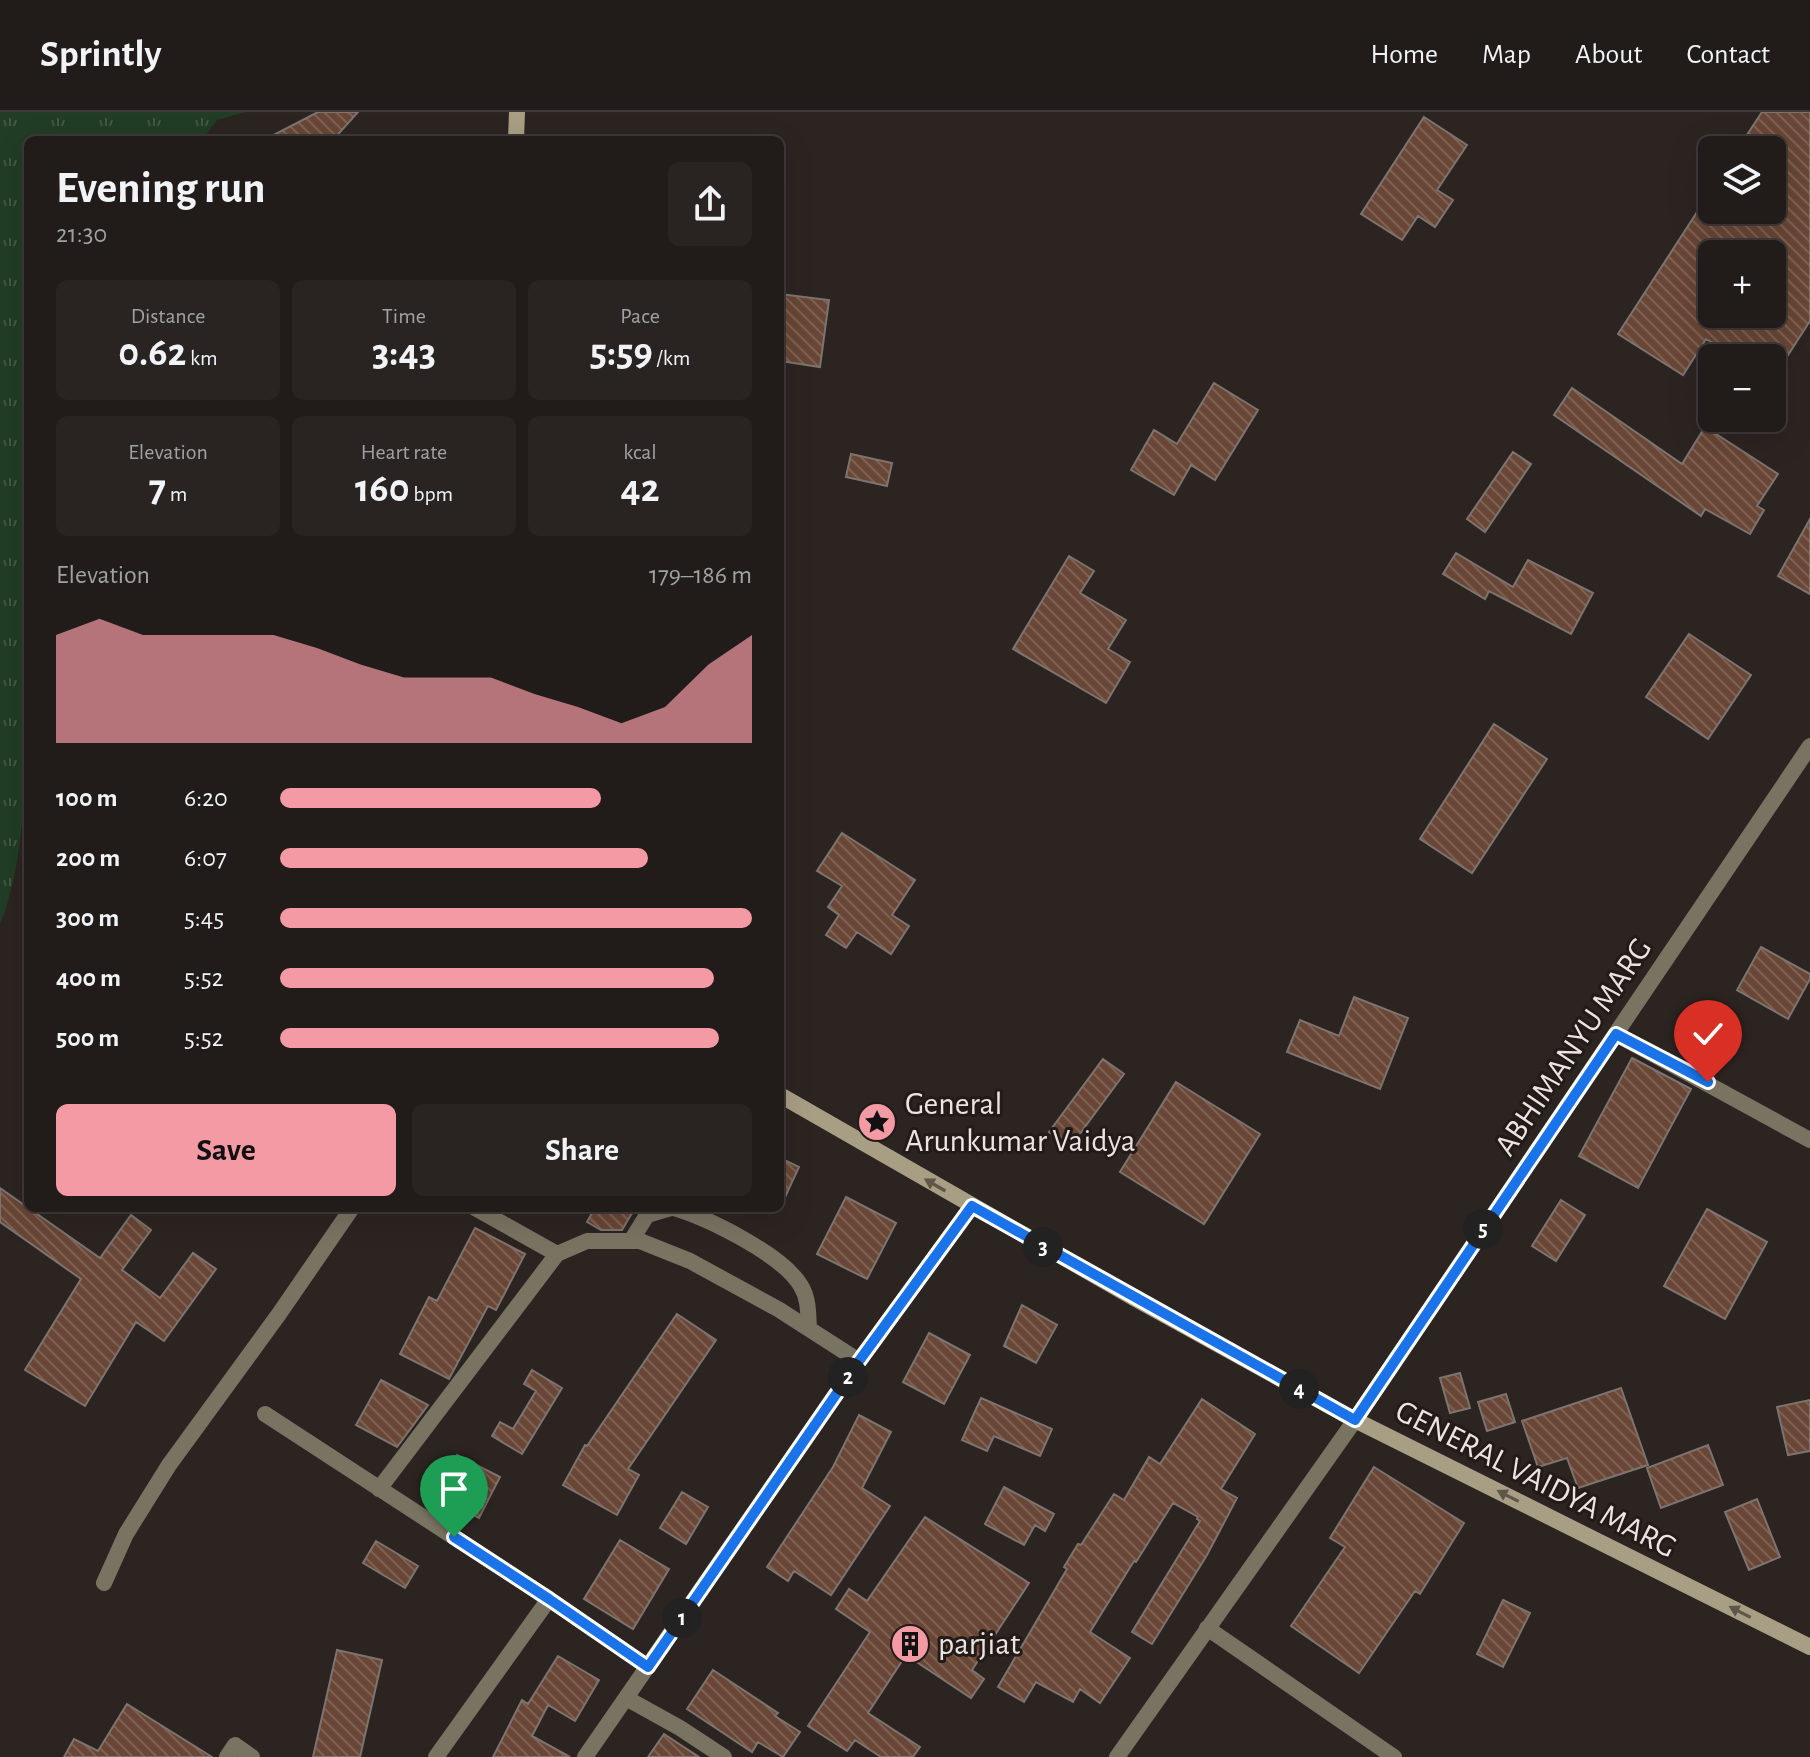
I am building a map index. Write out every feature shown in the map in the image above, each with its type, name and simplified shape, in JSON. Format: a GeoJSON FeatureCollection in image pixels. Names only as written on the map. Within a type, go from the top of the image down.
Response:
{"type":"FeatureCollection","features":[{"type":"Feature","properties":{"kind":"street"},"geometry":{"type":"LineString","coordinates":[[516,136],[517,112]]}},
{"type":"Feature","properties":{"kind":"street","name":"ABHIMANYU MARG"},"geometry":{"type":"LineString","coordinates":[[1117,1757],[1355,1420],[1810,746]]}},
{"type":"Feature","properties":{"kind":"street"},"geometry":{"type":"LineString","coordinates":[[1616,1034],[1810,1140]]}},
{"type":"Feature","properties":{"kind":"street","name":"GENERAL VAIDYA MARG"},"geometry":{"type":"LineString","coordinates":[[784,1097],[1355,1420],[1808,1643]]}},
{"type":"Feature","properties":{"kind":"street"},"geometry":{"type":"LineString","coordinates":[[585,1757],[859,1361],[972,1206]]}},
{"type":"Feature","properties":{"kind":"street"},"geometry":{"type":"LineString","coordinates":[[104,1583],[126,1534],[163,1474],[349,1212]]}},
{"type":"Feature","properties":{"kind":"street"},"geometry":{"type":"LineString","coordinates":[[482,1212],[557,1254]]}},
{"type":"Feature","properties":{"kind":"street"},"geometry":{"type":"LineString","coordinates":[[631,1241],[647,1215],[658,1212]]}},
{"type":"Feature","properties":{"kind":"street"},"geometry":{"type":"LineString","coordinates":[[688,1212],[784,1265],[801,1285],[808,1304],[809,1329]]}},
{"type":"Feature","properties":{"kind":"street"},"geometry":{"type":"LineString","coordinates":[[379,1489],[557,1254],[587,1241],[640,1241],[690,1261],[778,1309],[859,1361]]}},
{"type":"Feature","properties":{"kind":"street"},"geometry":{"type":"LineString","coordinates":[[265,1414],[648,1667]]}},
{"type":"Feature","properties":{"kind":"street"},"geometry":{"type":"LineString","coordinates":[[436,1757],[549,1599]]}},
{"type":"Feature","properties":{"kind":"street"},"geometry":{"type":"LineString","coordinates":[[1207,1628],[1394,1757]]}},
{"type":"Feature","properties":{"kind":"street"},"geometry":{"type":"LineString","coordinates":[[626,1698],[724,1757]]}},
{"type":"Feature","properties":{"kind":"street"},"geometry":{"type":"LineString","coordinates":[[227,1757],[235,1745],[252,1757]]}},
{"type":"Feature","properties":{"kind":"green space"},"geometry":{"type":"Polygon","coordinates":[[[0,112],[245,112],[217,120],[205,136],[24,136],[24,787],[20,843],[9,898],[0,924],[0,112]]]}},
{"type":"Feature","properties":{"kind":"building"},"geometry":{"type":"Polygon","coordinates":[[[318,112],[358,112],[337,136],[272,136],[318,112]]]}},
{"type":"Feature","properties":{"kind":"building"},"geometry":{"type":"Polygon","coordinates":[[[1762,112],[1810,112],[1810,321],[1786,358],[1786,344],[1714,344],[1706,339],[1703,344],[1698,344],[1698,352],[1683,375],[1618,334],[1698,211],[1698,224],[1786,224],[1786,136],[1746,136],[1762,112]]]}},
{"type":"Feature","properties":{"kind":"building"},"geometry":{"type":"Polygon","coordinates":[[[1424,117],[1467,145],[1437,190],[1453,200],[1435,227],[1418,216],[1402,240],[1361,214],[1424,117]]]}},
{"type":"Feature","properties":{"kind":"building"},"geometry":{"type":"Polygon","coordinates":[[[784,294],[829,300],[820,367],[784,362],[784,294]]]}},
{"type":"Feature","properties":{"kind":"building"},"geometry":{"type":"Polygon","coordinates":[[[1214,383],[1258,410],[1215,480],[1191,465],[1174,495],[1131,470],[1154,430],[1177,444],[1214,383]]]}},
{"type":"Feature","properties":{"kind":"building"},"geometry":{"type":"Polygon","coordinates":[[[1572,388],[1682,464],[1702,432],[1713,432],[1778,474],[1757,506],[1764,510],[1750,534],[1705,509],[1701,516],[1554,415],[1572,388]]]}},
{"type":"Feature","properties":{"kind":"building"},"geometry":{"type":"Polygon","coordinates":[[[1513,452],[1531,464],[1485,532],[1467,519],[1513,452]]]}},
{"type":"Feature","properties":{"kind":"building"},"geometry":{"type":"Polygon","coordinates":[[[851,454],[892,463],[887,486],[846,477],[851,454]]]}},
{"type":"Feature","properties":{"kind":"building"},"geometry":{"type":"Polygon","coordinates":[[[1810,519],[1810,594],[1778,576],[1810,519]]]}},
{"type":"Feature","properties":{"kind":"building"},"geometry":{"type":"Polygon","coordinates":[[[1456,553],[1513,587],[1528,560],[1593,593],[1571,634],[1489,591],[1485,599],[1443,574],[1456,553]]]}},
{"type":"Feature","properties":{"kind":"building"},"geometry":{"type":"Polygon","coordinates":[[[1069,556],[1094,571],[1080,593],[1126,620],[1108,649],[1130,662],[1106,703],[1013,649],[1069,556]]]}},
{"type":"Feature","properties":{"kind":"building"},"geometry":{"type":"Polygon","coordinates":[[[1689,634],[1751,675],[1708,739],[1646,697],[1689,634]]]}},
{"type":"Feature","properties":{"kind":"building"},"geometry":{"type":"Polygon","coordinates":[[[1494,724],[1547,759],[1472,873],[1420,839],[1494,724]]]}},
{"type":"Feature","properties":{"kind":"building"},"geometry":{"type":"Polygon","coordinates":[[[842,833],[915,880],[892,915],[909,926],[891,954],[857,932],[846,948],[826,935],[839,915],[828,907],[842,886],[817,871],[842,833]]]}},
{"type":"Feature","properties":{"kind":"building"},"geometry":{"type":"Polygon","coordinates":[[[1761,947],[1810,974],[1788,1019],[1737,990],[1761,947]]]}},
{"type":"Feature","properties":{"kind":"building"},"geometry":{"type":"Polygon","coordinates":[[[1354,997],[1408,1018],[1380,1089],[1287,1052],[1300,1020],[1339,1036],[1354,997]]]}},
{"type":"Feature","properties":{"kind":"building"},"geometry":{"type":"Polygon","coordinates":[[[1632,1058],[1691,1089],[1638,1188],[1579,1156],[1632,1058]]]}},
{"type":"Feature","properties":{"kind":"building"},"geometry":{"type":"Polygon","coordinates":[[[1103,1059],[1124,1074],[1070,1147],[1049,1132],[1103,1059]]]}},
{"type":"Feature","properties":{"kind":"building"},"geometry":{"type":"Polygon","coordinates":[[[1176,1082],[1260,1134],[1204,1224],[1120,1172],[1176,1082]]]}},
{"type":"Feature","properties":{"kind":"building"},"geometry":{"type":"Polygon","coordinates":[[[784,1160],[799,1167],[784,1199],[784,1160]]]}},
{"type":"Feature","properties":{"kind":"building"},"geometry":{"type":"Polygon","coordinates":[[[0,1188],[24,1205],[24,1212],[34,1212],[100,1258],[131,1215],[151,1230],[122,1270],[160,1298],[193,1253],[216,1269],[164,1341],[136,1322],[85,1406],[25,1370],[81,1279],[0,1222],[0,1188]]]}},
{"type":"Feature","properties":{"kind":"building"},"geometry":{"type":"Polygon","coordinates":[[[846,1197],[896,1223],[867,1279],[817,1254],[846,1197]]]}},
{"type":"Feature","properties":{"kind":"building"},"geometry":{"type":"Polygon","coordinates":[[[1561,1200],[1585,1215],[1556,1261],[1532,1246],[1561,1200]]]}},
{"type":"Feature","properties":{"kind":"building"},"geometry":{"type":"Polygon","coordinates":[[[1707,1209],[1767,1242],[1725,1319],[1664,1286],[1707,1209]]]}},
{"type":"Feature","properties":{"kind":"building"},"geometry":{"type":"Polygon","coordinates":[[[593,1212],[633,1212],[622,1230],[601,1230],[587,1222],[593,1212]]]}},
{"type":"Feature","properties":{"kind":"building"},"geometry":{"type":"Polygon","coordinates":[[[475,1228],[525,1254],[496,1310],[488,1306],[449,1379],[400,1354],[429,1297],[437,1301],[475,1228]]]}},
{"type":"Feature","properties":{"kind":"building"},"geometry":{"type":"Polygon","coordinates":[[[1022,1305],[1057,1325],[1036,1363],[1004,1346],[1022,1305]]]}},
{"type":"Feature","properties":{"kind":"building"},"geometry":{"type":"Polygon","coordinates":[[[677,1314],[716,1340],[628,1469],[639,1475],[617,1515],[563,1485],[585,1445],[677,1314]]]}},
{"type":"Feature","properties":{"kind":"building"},"geometry":{"type":"Polygon","coordinates":[[[929,1333],[970,1355],[944,1404],[903,1382],[929,1333]]]}},
{"type":"Feature","properties":{"kind":"building"},"geometry":{"type":"Polygon","coordinates":[[[532,1370],[562,1388],[522,1454],[492,1436],[500,1422],[513,1429],[536,1391],[524,1384],[532,1370]]]}},
{"type":"Feature","properties":{"kind":"building"},"geometry":{"type":"Polygon","coordinates":[[[1460,1373],[1470,1408],[1450,1413],[1440,1378],[1460,1373]]]}},
{"type":"Feature","properties":{"kind":"building"},"geometry":{"type":"Polygon","coordinates":[[[381,1380],[428,1405],[397,1447],[356,1425],[381,1380]]]}},
{"type":"Feature","properties":{"kind":"building"},"geometry":{"type":"Polygon","coordinates":[[[1621,1388],[1648,1465],[1578,1488],[1567,1458],[1538,1467],[1522,1421],[1621,1388]]]}},
{"type":"Feature","properties":{"kind":"building"},"geometry":{"type":"Polygon","coordinates":[[[1506,1394],[1515,1422],[1487,1431],[1478,1402],[1506,1394]]]}},
{"type":"Feature","properties":{"kind":"building"},"geometry":{"type":"Polygon","coordinates":[[[981,1398],[1052,1429],[1040,1456],[994,1436],[987,1451],[962,1440],[981,1398]]]}},
{"type":"Feature","properties":{"kind":"building"},"geometry":{"type":"Polygon","coordinates":[[[1202,1399],[1255,1434],[1221,1489],[1237,1498],[1207,1555],[1152,1644],[1132,1632],[1200,1521],[1173,1503],[1090,1632],[1130,1658],[1100,1703],[1080,1689],[1073,1702],[1036,1682],[1024,1702],[998,1687],[1067,1569],[1064,1567],[1078,1544],[1081,1545],[1114,1494],[1124,1500],[1149,1457],[1160,1464],[1202,1399]]]}},
{"type":"Feature","properties":{"kind":"building"},"geometry":{"type":"Polygon","coordinates":[[[1810,1400],[1810,1451],[1788,1455],[1777,1407],[1810,1400]]]}},
{"type":"Feature","properties":{"kind":"building"},"geometry":{"type":"Polygon","coordinates":[[[859,1415],[891,1432],[862,1488],[890,1506],[831,1595],[794,1571],[788,1581],[767,1567],[833,1467],[859,1415]]]}},
{"type":"Feature","properties":{"kind":"building"},"geometry":{"type":"Polygon","coordinates":[[[1708,1445],[1723,1485],[1661,1508],[1647,1468],[1708,1445]]]}},
{"type":"Feature","properties":{"kind":"building"},"geometry":{"type":"Polygon","coordinates":[[[457,1455],[500,1477],[479,1518],[435,1495],[457,1455]]]}},
{"type":"Feature","properties":{"kind":"building"},"geometry":{"type":"Polygon","coordinates":[[[1374,1467],[1464,1523],[1420,1594],[1415,1591],[1359,1673],[1291,1626],[1345,1547],[1330,1538],[1374,1467]]]}},
{"type":"Feature","properties":{"kind":"building"},"geometry":{"type":"Polygon","coordinates":[[[1004,1487],[1054,1514],[1045,1531],[1035,1525],[1024,1545],[985,1524],[1004,1487]]]}},
{"type":"Feature","properties":{"kind":"building"},"geometry":{"type":"Polygon","coordinates":[[[682,1492],[708,1507],[686,1544],[660,1528],[682,1492]]]}},
{"type":"Feature","properties":{"kind":"building"},"geometry":{"type":"Polygon","coordinates":[[[1757,1499],[1780,1557],[1749,1570],[1725,1512],[1757,1499]]]}},
{"type":"Feature","properties":{"kind":"building"},"geometry":{"type":"Polygon","coordinates":[[[925,1517],[1029,1583],[972,1670],[984,1679],[971,1698],[906,1655],[868,1713],[920,1747],[913,1757],[881,1757],[855,1740],[847,1751],[808,1726],[870,1632],[836,1609],[849,1589],[867,1601],[925,1517]]]}},
{"type":"Feature","properties":{"kind":"building"},"geometry":{"type":"Polygon","coordinates":[[[620,1540],[669,1569],[633,1629],[584,1599],[620,1540]]]}},
{"type":"Feature","properties":{"kind":"building"},"geometry":{"type":"Polygon","coordinates":[[[376,1541],[418,1566],[405,1588],[363,1563],[376,1541]]]}},
{"type":"Feature","properties":{"kind":"building"},"geometry":{"type":"Polygon","coordinates":[[[1503,1600],[1530,1613],[1503,1667],[1477,1654],[1503,1600]]]}},
{"type":"Feature","properties":{"kind":"building"},"geometry":{"type":"Polygon","coordinates":[[[337,1650],[382,1660],[360,1757],[313,1757],[337,1650]]]}},
{"type":"Feature","properties":{"kind":"building"},"geometry":{"type":"Polygon","coordinates":[[[558,1656],[599,1680],[575,1721],[548,1705],[532,1736],[570,1757],[493,1757],[522,1700],[528,1704],[558,1656]]]}},
{"type":"Feature","properties":{"kind":"building"},"geometry":{"type":"Polygon","coordinates":[[[713,1670],[778,1713],[775,1716],[800,1732],[783,1757],[758,1742],[752,1752],[687,1709],[713,1670]]]}},
{"type":"Feature","properties":{"kind":"building"},"geometry":{"type":"Polygon","coordinates":[[[127,1704],[212,1757],[64,1757],[74,1739],[98,1751],[127,1704]]]}},
{"type":"Feature","properties":{"kind":"building"},"geometry":{"type":"Polygon","coordinates":[[[664,1734],[699,1757],[648,1757],[664,1734]]]}},
{"type":"Feature","properties":{"kind":"place","name":"General Arunkumar Vaidya"},"geometry":{"type":"Point","coordinates":[877,1122]}},
{"type":"Feature","properties":{"kind":"place","name":"parjiat"},"geometry":{"type":"Point","coordinates":[910,1644]}},
{"type":"Feature","properties":{"kind":"route"},"geometry":{"type":"LineString","coordinates":[[454,1537],[648,1667],[859,1361],[972,1206],[1355,1420],[1616,1034],[1708,1082]]}}]}
